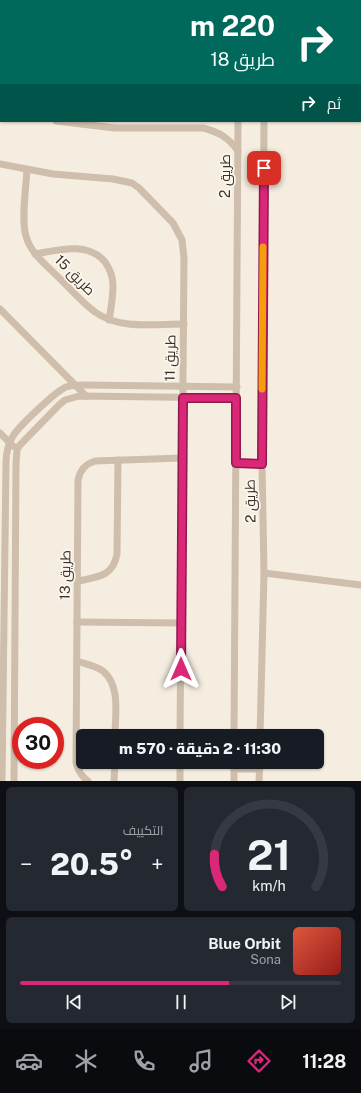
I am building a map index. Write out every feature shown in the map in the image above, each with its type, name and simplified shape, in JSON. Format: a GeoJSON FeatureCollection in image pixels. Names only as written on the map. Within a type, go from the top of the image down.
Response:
{"type":"FeatureCollection","features":[{"type":"Feature","properties":{"kind":"street"},"geometry":{"type":"LineString","coordinates":[[64,122],[114,128],[203,128],[214,131],[223,136],[232,143],[238,151]]}},
{"type":"Feature","properties":{"kind":"street","name":"طريق 2"},"geometry":{"type":"LineString","coordinates":[[234,729],[238,122]]}},
{"type":"Feature","properties":{"kind":"street","name":"طريق 2"},"geometry":{"type":"LineString","coordinates":[[260,729],[264,573],[262,464],[264,122]]}},
{"type":"Feature","properties":{"kind":"street","name":"طريق 11"},"geometry":{"type":"LineString","coordinates":[[0,164],[53,174],[122,180],[132,183],[139,188],[173,223],[182,240],[184,258],[184,324],[180,729]]}},
{"type":"Feature","properties":{"kind":"street","name":"طريق 15"},"geometry":{"type":"LineString","coordinates":[[27,170],[24,228],[27,242],[35,254],[89,307],[109,320],[120,323],[184,324]]}},
{"type":"Feature","properties":{"kind":"street"},"geometry":{"type":"LineString","coordinates":[[35,254],[62,249],[84,249],[93,252],[101,258],[108,266],[113,284],[109,320]]}},
{"type":"Feature","properties":{"kind":"street"},"geometry":{"type":"LineString","coordinates":[[0,309],[86,396]]}},
{"type":"Feature","properties":{"kind":"street"},"geometry":{"type":"LineString","coordinates":[[1,778],[2,573],[6,456],[10,442],[18,429],[52,397],[68,387],[76,385],[237,387]]}},
{"type":"Feature","properties":{"kind":"street"},"geometry":{"type":"LineString","coordinates":[[14,717],[16,464],[17,450],[25,438],[65,400],[79,396],[236,398]]}},
{"type":"Feature","properties":{"kind":"street"},"geometry":{"type":"LineString","coordinates":[[0,433],[17,450]]}},
{"type":"Feature","properties":{"kind":"street"},"geometry":{"type":"LineString","coordinates":[[0,450],[16,464]]}},
{"type":"Feature","properties":{"kind":"street","name":"طريق 13"},"geometry":{"type":"LineString","coordinates":[[88,781],[83,777],[76,763],[78,480],[85,466],[95,461],[182,458]]}},
{"type":"Feature","properties":{"kind":"street"},"geometry":{"type":"LineString","coordinates":[[78,581],[101,576],[107,573],[116,562],[118,460]]}},
{"type":"Feature","properties":{"kind":"street"},"geometry":{"type":"LineString","coordinates":[[236,463],[262,464]]}},
{"type":"Feature","properties":{"kind":"street"},"geometry":{"type":"LineString","coordinates":[[264,573],[361,585]]}},
{"type":"Feature","properties":{"kind":"street"},"geometry":{"type":"LineString","coordinates":[[2,620],[15,621]]}},
{"type":"Feature","properties":{"kind":"street"},"geometry":{"type":"LineString","coordinates":[[77,622],[181,623]]}},
{"type":"Feature","properties":{"kind":"street"},"geometry":{"type":"LineString","coordinates":[[77,661],[94,666],[103,671],[109,678],[115,695],[115,729]]}},
{"type":"Feature","properties":{"kind":"street"},"geometry":{"type":"LineString","coordinates":[[1,778],[13,769]]}},
{"type":"Feature","properties":{"kind":"street"},"geometry":{"type":"LineString","coordinates":[[12,780],[14,769]]}},
{"type":"Feature","properties":{"kind":"street"},"geometry":{"type":"LineString","coordinates":[[114,769],[114,781]]}},
{"type":"Feature","properties":{"kind":"street"},"geometry":{"type":"LineString","coordinates":[[180,769],[180,781]]}},
{"type":"Feature","properties":{"kind":"street"},"geometry":{"type":"LineString","coordinates":[[234,769],[234,781]]}},
{"type":"Feature","properties":{"kind":"street"},"geometry":{"type":"LineString","coordinates":[[259,781],[260,769]]}},
{"type":"Feature","properties":{"kind":"slow traffic"},"geometry":{"type":"LineString","coordinates":[[262,389],[263,247]]}},
{"type":"Feature","properties":{"kind":"route"},"geometry":{"type":"LineString","coordinates":[[181,669],[183,398],[236,398],[236,463],[262,464],[264,168]]}}]}
